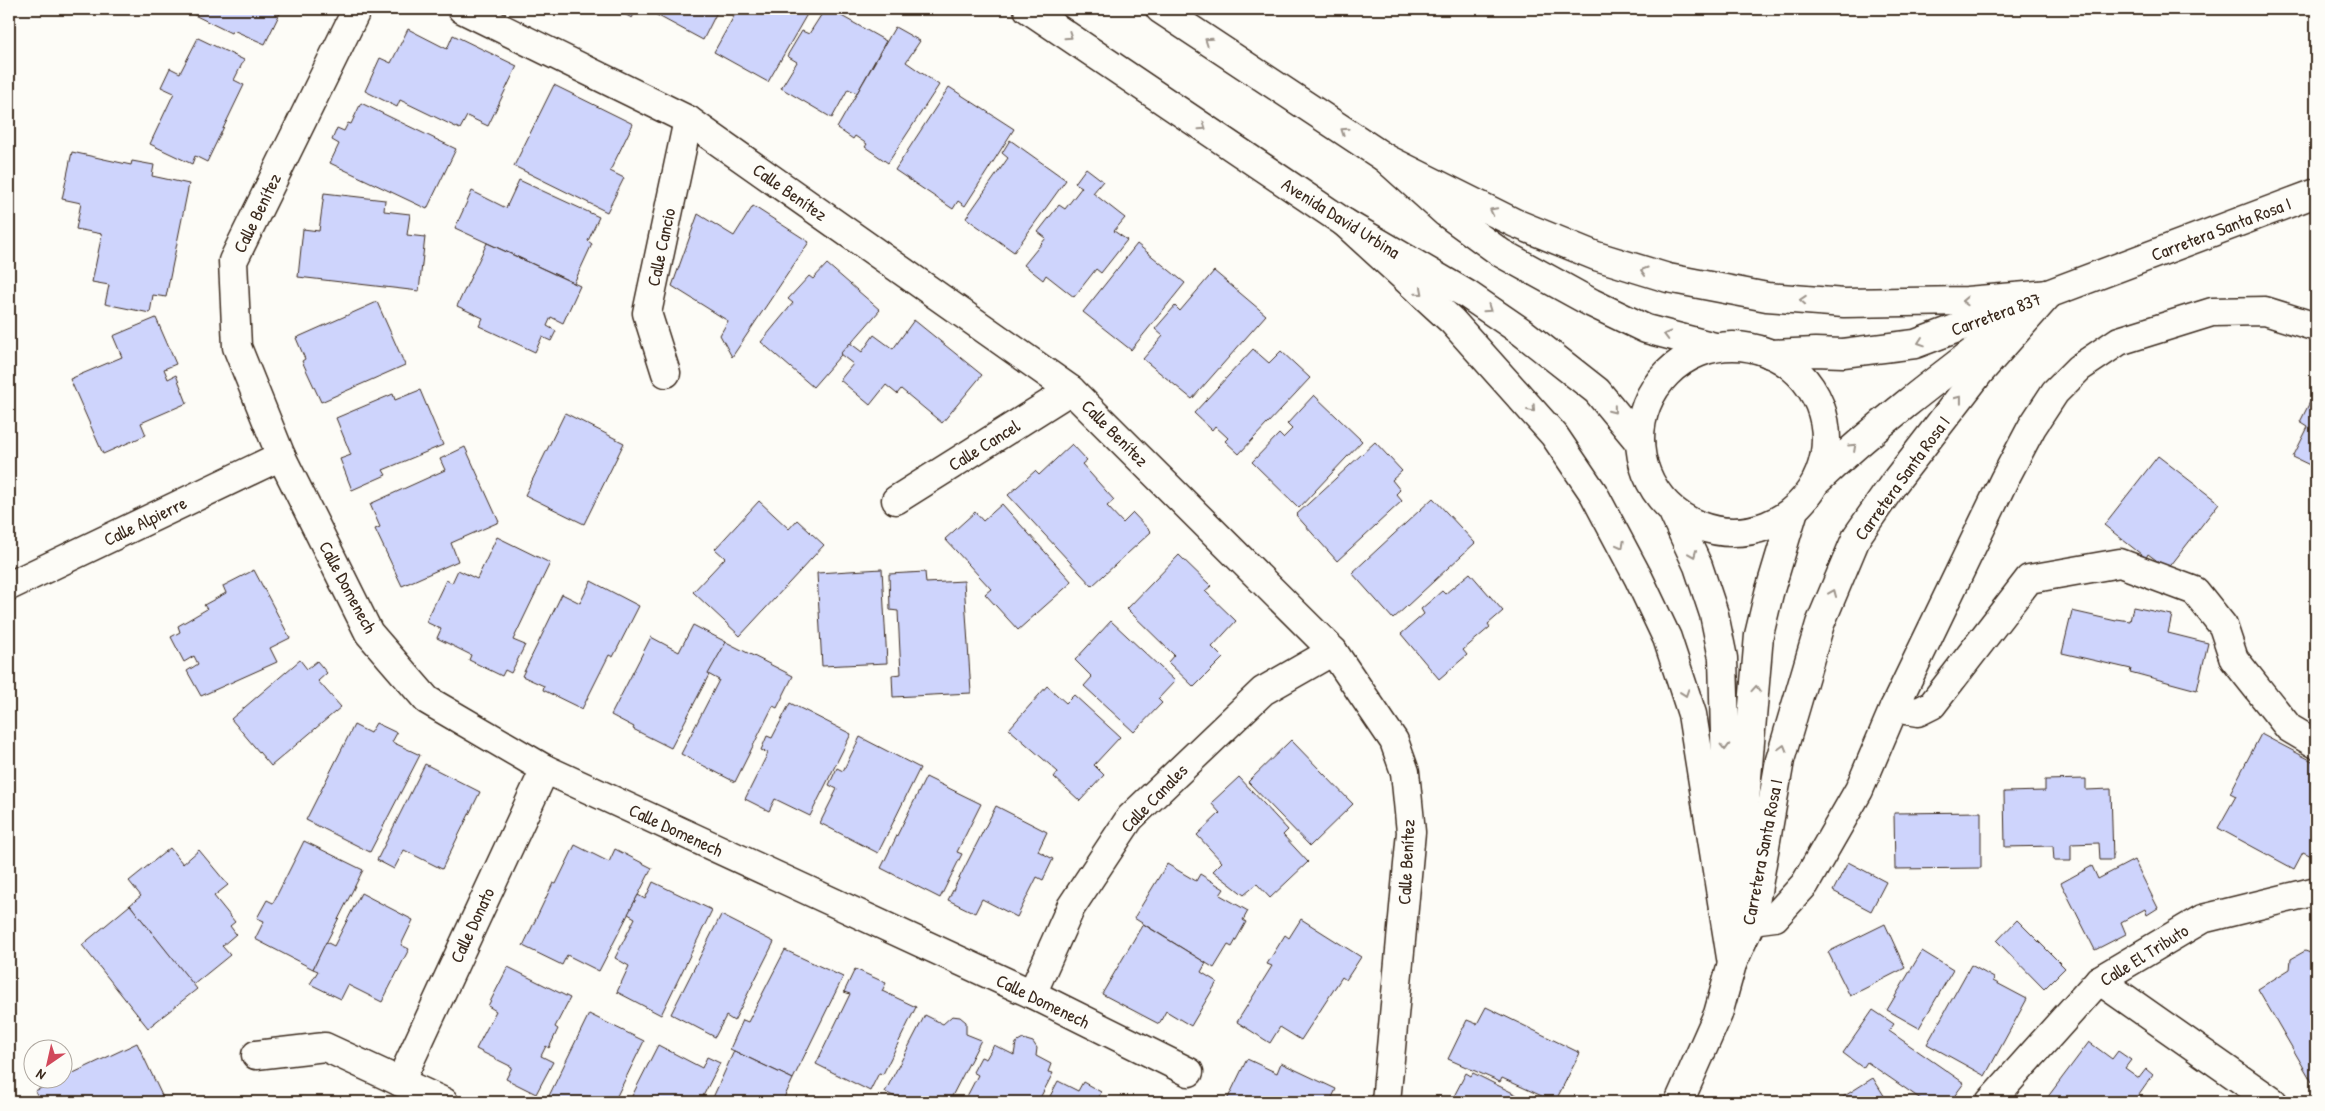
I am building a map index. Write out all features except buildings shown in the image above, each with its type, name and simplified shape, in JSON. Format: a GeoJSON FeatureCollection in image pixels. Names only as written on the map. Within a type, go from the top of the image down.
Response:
{"type":"FeatureCollection","features":[{"type":"Feature","properties":{"kind":"street","name":"Calle Benítez"},"geometry":{"type":"LineString","coordinates":[[281,456],[237,347],[233,260],[357,9]]}},
{"type":"Feature","properties":{"kind":"street","name":"Calle Benítez"},"geometry":{"type":"LineString","coordinates":[[462,9],[688,120],[1071,390],[1333,652],[1394,742],[1405,772],[1410,832],[1386,1102]]}},
{"type":"Feature","properties":{"kind":"street","name":"Avenida David Urbina"},"geometry":{"type":"LineString","coordinates":[[1028,9],[1346,223],[1468,295],[1556,356],[1597,391],[1640,443]]}},
{"type":"Feature","properties":{"kind":"street"},"geometry":{"type":"LineString","coordinates":[[1160,9],[1384,158],[1515,223],[1596,256],[1668,278],[1767,297],[1844,303],[1967,301],[2049,294]]}},
{"type":"Feature","properties":{"kind":"street","name":"Calle Cancio"},"geometry":{"type":"LineString","coordinates":[[666,373],[647,313],[688,120]]}},
{"type":"Feature","properties":{"kind":"street"},"geometry":{"type":"LineString","coordinates":[[1384,158],[1446,213],[1501,253],[1646,330],[1714,347]]}},
{"type":"Feature","properties":{"kind":"street","name":"Carretera Santa Rosa I"},"geometry":{"type":"LineString","coordinates":[[1679,1102],[1718,1014],[1732,964],[1752,920],[1780,760],[1820,624],[1857,536],[1894,483],[1979,372],[2049,294],[2316,193]]}},
{"type":"Feature","properties":{"kind":"street"},"geometry":{"type":"LineString","coordinates":[[1346,223],[1452,321],[1554,435],[1594,494],[1639,579],[1667,638],[1692,714],[1732,964]]}},
{"type":"Feature","properties":{"kind":"street","name":"Carretera 837"},"geometry":{"type":"LineString","coordinates":[[1770,354],[1843,353],[1915,344],[2049,294]]}},
{"type":"Feature","properties":{"kind":"street","name":"Carretera 837"},"geometry":{"type":"LineString","coordinates":[[1818,481],[1857,443],[1898,409],[2049,294]]}},
{"type":"Feature","properties":{"kind":"street"},"geometry":{"type":"LineString","coordinates":[[1752,920],[1775,917],[1805,884],[1858,790],[1894,708],[2004,480],[2032,427],[2055,392],[2079,368],[2119,342],[2212,312],[2266,311],[2316,327]]}},
{"type":"Feature","properties":{"kind":"street"},"geometry":{"type":"LineString","coordinates":[[1733,345],[1752,348],[1770,354],[1788,363],[1801,375],[1813,390],[1821,407],[1826,426],[1827,444],[1824,463],[1818,481],[1808,497],[1779,521],[1762,528],[1743,532],[1724,532],[1705,528],[1672,510],[1659,495],[1649,479],[1642,462],[1640,443],[1641,424],[1646,406],[1654,389],[1666,374],[1680,362],[1714,347],[1733,345]]}},
{"type":"Feature","properties":{"kind":"street","name":"Calle Cancel"},"geometry":{"type":"LineString","coordinates":[[896,500],[1071,390]]}},
{"type":"Feature","properties":{"kind":"street","name":"Calle Alpierre"},"geometry":{"type":"LineString","coordinates":[[20,581],[281,456]]}},
{"type":"Feature","properties":{"kind":"street","name":"Calle Domenech"},"geometry":{"type":"LineString","coordinates":[[281,456],[369,633],[427,700],[545,769],[1032,994],[1188,1072]]}},
{"type":"Feature","properties":{"kind":"street","name":"Carretera Santa Rosa I"},"geometry":{"type":"LineString","coordinates":[[1672,510],[1700,574],[1714,614],[1723,658],[1732,964]]}},
{"type":"Feature","properties":{"kind":"street","name":"Carretera Santa Rosa I"},"geometry":{"type":"LineString","coordinates":[[1732,964],[1759,635],[1769,593],[1794,510]]}},
{"type":"Feature","properties":{"kind":"street"},"geometry":{"type":"LineString","coordinates":[[1894,708],[1918,712],[1932,705],[2029,579],[2120,563],[2195,591],[2223,626],[2234,659],[2289,728],[2316,744]]}},
{"type":"Feature","properties":{"kind":"street","name":"Calle Canales"},"geometry":{"type":"LineString","coordinates":[[1032,994],[1071,907],[1130,818],[1263,691],[1333,652]]}},
{"type":"Feature","properties":{"kind":"street","name":"Calle Donato"},"geometry":{"type":"LineString","coordinates":[[400,1082],[545,769]]}},
{"type":"Feature","properties":{"kind":"street","name":"Calle El Tributo"},"geometry":{"type":"LineString","coordinates":[[1990,1102],[2099,980],[2202,919],[2316,891]]}},
{"type":"Feature","properties":{"kind":"street"},"geometry":{"type":"LineString","coordinates":[[2099,980],[2273,1102]]}},
{"type":"Feature","properties":{"kind":"street"},"geometry":{"type":"LineString","coordinates":[[256,1055],[325,1047],[444,1102]]}}]}
